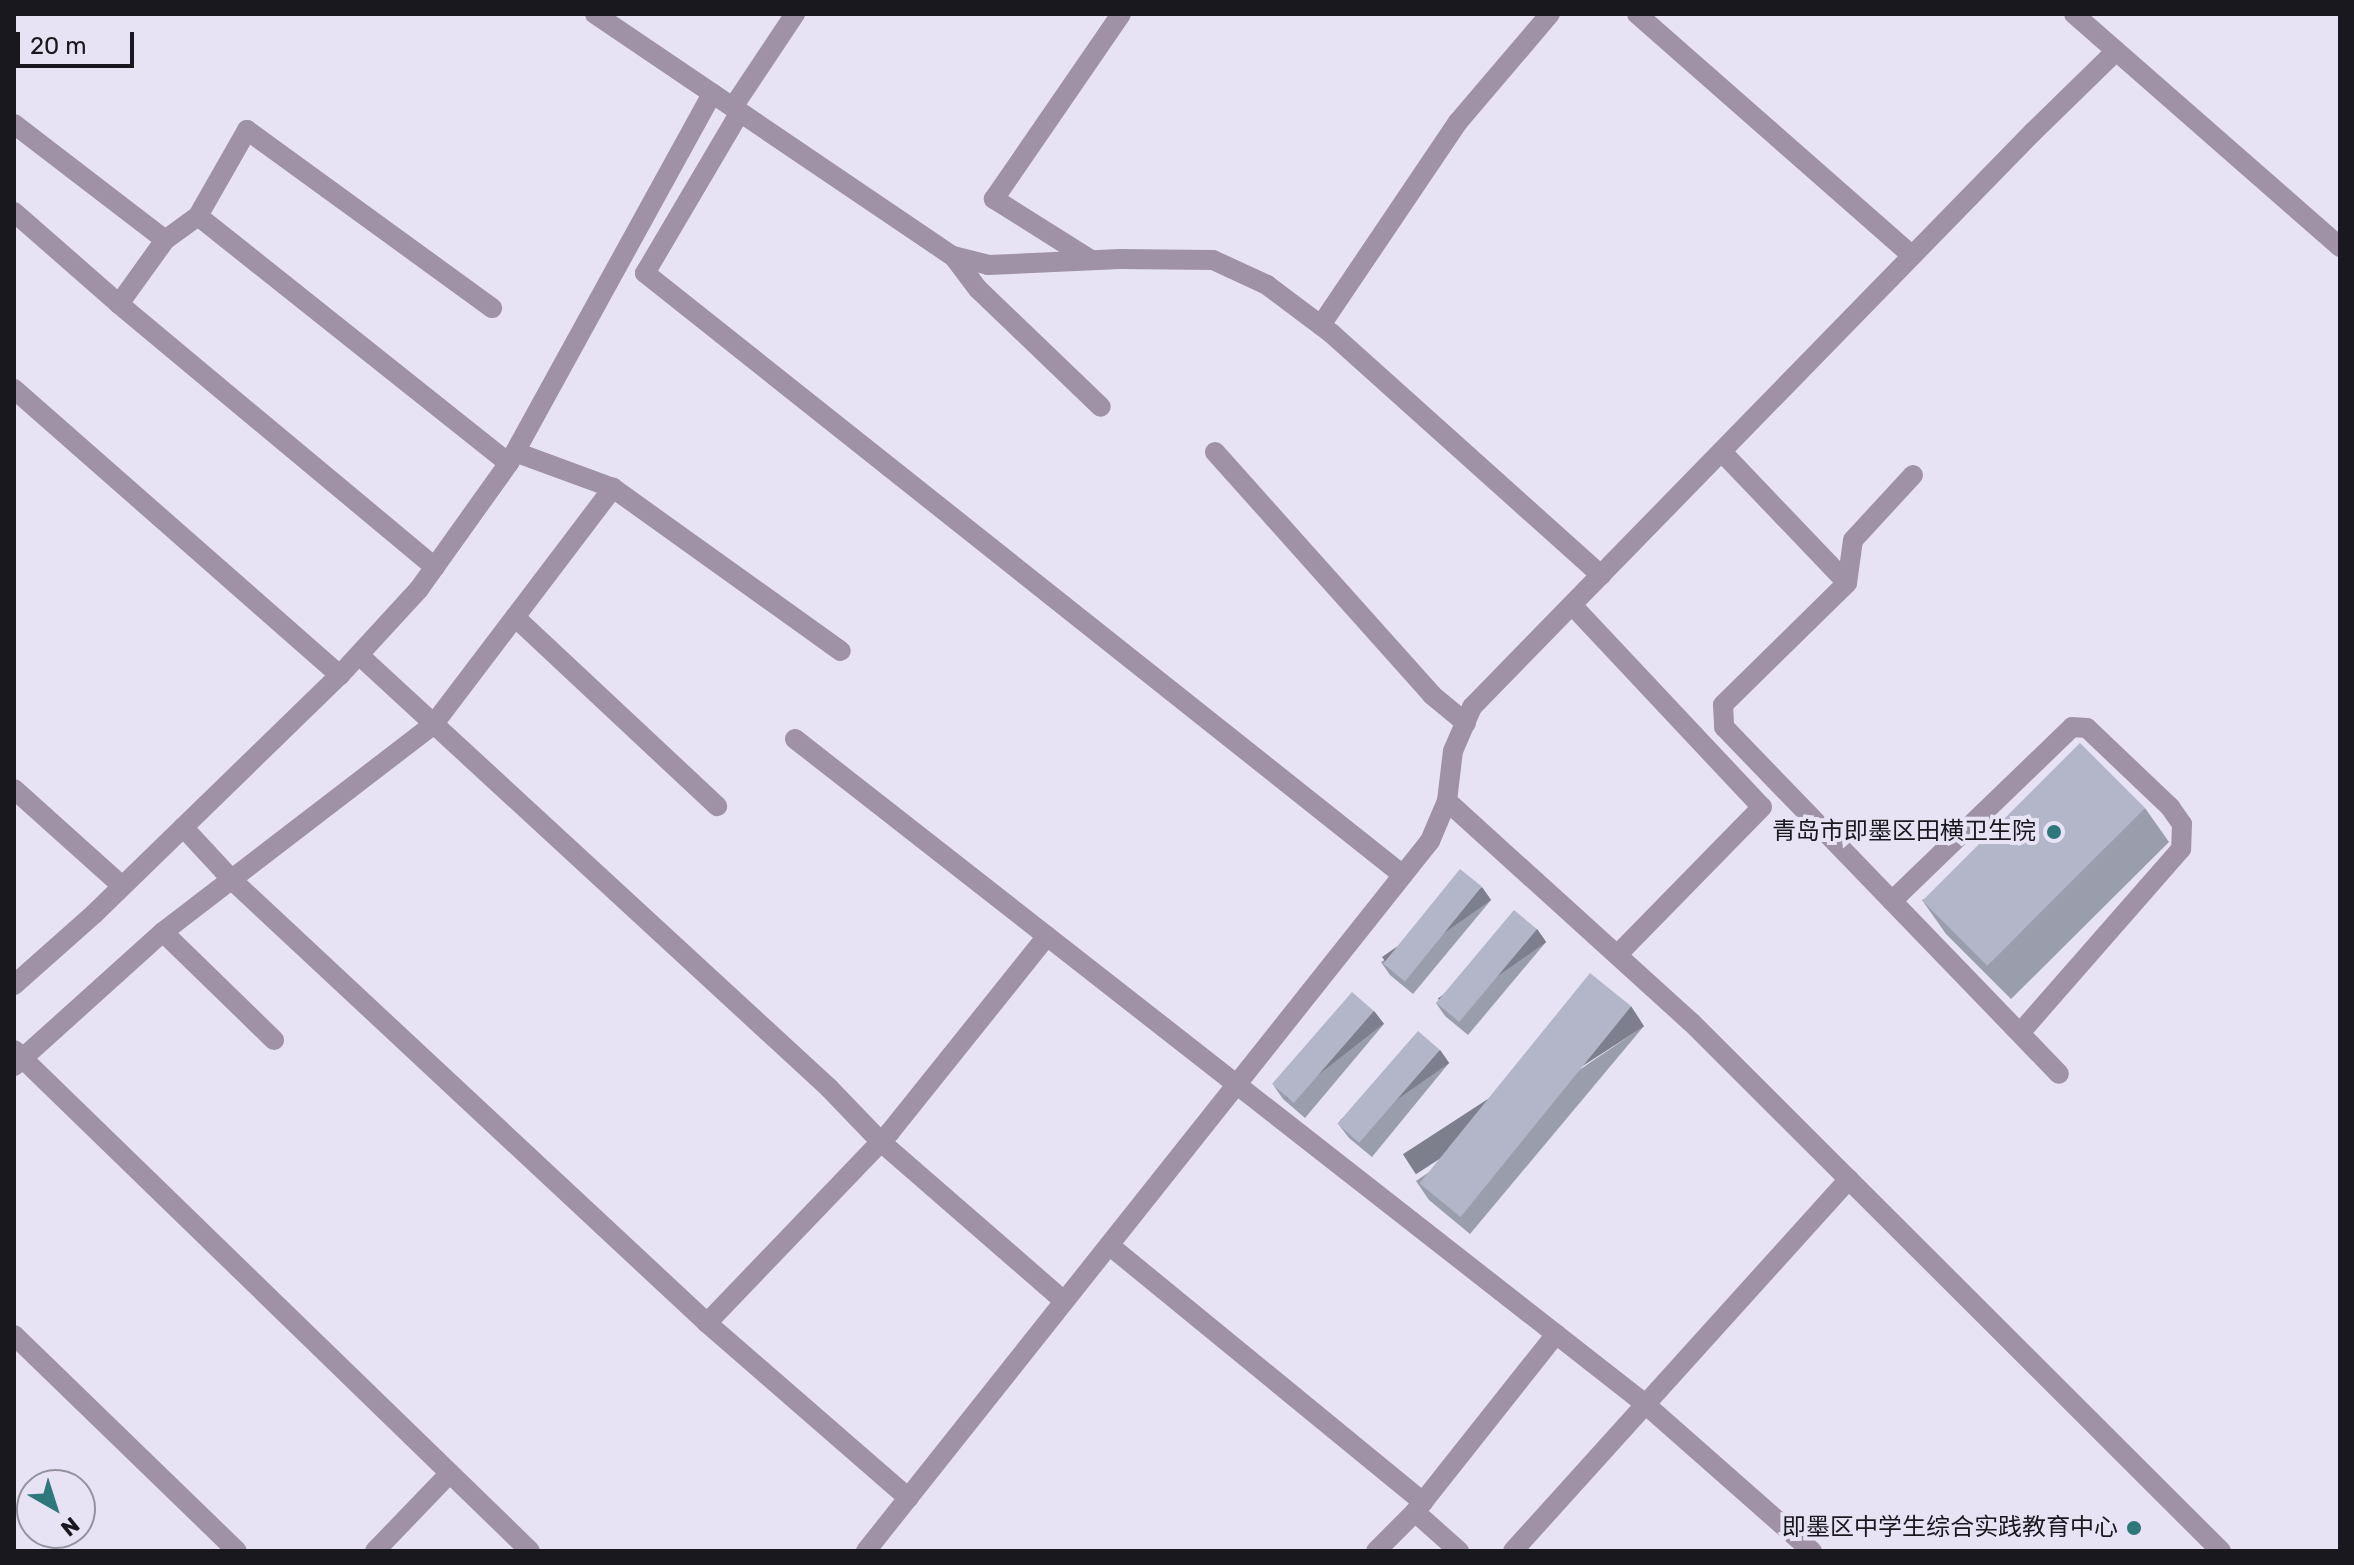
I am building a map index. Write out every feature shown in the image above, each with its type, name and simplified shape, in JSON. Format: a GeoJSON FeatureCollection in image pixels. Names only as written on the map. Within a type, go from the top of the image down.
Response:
{"type":"FeatureCollection","features":[{"type":"Feature","properties":{"kind":"street"},"geometry":{"type":"LineString","coordinates":[[595,14],[953,256],[978,289],[1101,407]]}},
{"type":"Feature","properties":{"kind":"street"},"geometry":{"type":"LineString","coordinates":[[795,14],[736,109],[645,273],[1403,875]]}},
{"type":"Feature","properties":{"kind":"street"},"geometry":{"type":"LineString","coordinates":[[1091,260],[994,199],[1121,14]]}},
{"type":"Feature","properties":{"kind":"street"},"geometry":{"type":"LineString","coordinates":[[1321,325],[1458,122],[1550,14]]}},
{"type":"Feature","properties":{"kind":"street"},"geometry":{"type":"LineString","coordinates":[[1637,14],[1912,256]]}},
{"type":"Feature","properties":{"kind":"street"},"geometry":{"type":"LineString","coordinates":[[2074,14],[2340,247]]}},
{"type":"Feature","properties":{"kind":"street"},"geometry":{"type":"LineString","coordinates":[[866,1551],[1430,841],[1447,801],[1453,751],[1472,707],[2116,51]]}},
{"type":"Feature","properties":{"kind":"street"},"geometry":{"type":"LineString","coordinates":[[14,985],[122,886],[340,675],[435,567],[512,458],[712,93]]}},
{"type":"Feature","properties":{"kind":"street"},"geometry":{"type":"LineString","coordinates":[[14,124],[165,240]]}},
{"type":"Feature","properties":{"kind":"street"},"geometry":{"type":"LineString","coordinates":[[119,304],[165,240],[198,216],[247,130],[492,308]]}},
{"type":"Feature","properties":{"kind":"street"},"geometry":{"type":"LineString","coordinates":[[14,212],[119,304],[435,567]]}},
{"type":"Feature","properties":{"kind":"street"},"geometry":{"type":"LineString","coordinates":[[198,216],[512,458],[540,461],[613,488],[841,651]]}},
{"type":"Feature","properties":{"kind":"street"},"geometry":{"type":"LineString","coordinates":[[953,256],[988,265],[1091,260],[1213,260],[1267,285],[1321,325],[1601,575]]}},
{"type":"Feature","properties":{"kind":"street"},"geometry":{"type":"LineString","coordinates":[[14,389],[340,675]]}},
{"type":"Feature","properties":{"kind":"street"},"geometry":{"type":"LineString","coordinates":[[1215,452],[1432,695],[1466,723]]}},
{"type":"Feature","properties":{"kind":"street"},"geometry":{"type":"LineString","coordinates":[[1722,452],[1847,583]]}},
{"type":"Feature","properties":{"kind":"street"},"geometry":{"type":"LineString","coordinates":[[1913,475],[1853,540],[1847,583],[1723,705],[1724,727],[2059,1074]]}},
{"type":"Feature","properties":{"kind":"street"},"geometry":{"type":"LineString","coordinates":[[530,1551],[16,1056],[163,932],[433,725],[613,488]]}},
{"type":"Feature","properties":{"kind":"street"},"geometry":{"type":"LineString","coordinates":[[1572,605],[1762,807],[1617,955]]}},
{"type":"Feature","properties":{"kind":"street"},"geometry":{"type":"LineString","coordinates":[[515,617],[717,806]]}},
{"type":"Feature","properties":{"kind":"street"},"geometry":{"type":"LineString","coordinates":[[359,655],[829,1088],[881,1142],[1064,1301]]}},
{"type":"Feature","properties":{"kind":"street"},"geometry":{"type":"LineString","coordinates":[[1892,901],[2072,727],[2087,728],[2170,807],[2182,824],[2181,849],[2020,1033]]}},
{"type":"Feature","properties":{"kind":"street"},"geometry":{"type":"LineString","coordinates":[[795,739],[1644,1403],[1812,1551]]}},
{"type":"Feature","properties":{"kind":"street"},"geometry":{"type":"LineString","coordinates":[[14,789],[122,886]]}},
{"type":"Feature","properties":{"kind":"street"},"geometry":{"type":"LineString","coordinates":[[1447,801],[1617,955],[1849,1179],[2221,1551]]}},
{"type":"Feature","properties":{"kind":"street"},"geometry":{"type":"LineString","coordinates":[[183,827],[232,880],[707,1323],[908,1498]]}},
{"type":"Feature","properties":{"kind":"street"},"geometry":{"type":"LineString","coordinates":[[163,932],[274,1040]]}},
{"type":"Feature","properties":{"kind":"street"},"geometry":{"type":"LineString","coordinates":[[707,1323],[881,1142],[1047,936]]}},
{"type":"Feature","properties":{"kind":"street"},"geometry":{"type":"LineString","coordinates":[[1513,1551],[1849,1179]]}},
{"type":"Feature","properties":{"kind":"street"},"geometry":{"type":"LineString","coordinates":[[1109,1245],[1419,1507],[1459,1551]]}},
{"type":"Feature","properties":{"kind":"street"},"geometry":{"type":"LineString","coordinates":[[1376,1551],[1419,1507],[1556,1334]]}},
{"type":"Feature","properties":{"kind":"street"},"geometry":{"type":"LineString","coordinates":[[14,1335],[237,1551]]}},
{"type":"Feature","properties":{"kind":"street"},"geometry":{"type":"LineString","coordinates":[[375,1551],[450,1473]]}},
{"type":"Feature","properties":{"kind":"building"},"geometry":{"type":"Polygon","coordinates":[[[2080,743],[2145,808],[1987,966],[1922,901],[2080,743]]]}},
{"type":"Feature","properties":{"kind":"building"},"geometry":{"type":"Polygon","coordinates":[[[1460,869],[1482,887],[1405,981],[1383,964],[1460,869]]]}},
{"type":"Feature","properties":{"kind":"building"},"geometry":{"type":"Polygon","coordinates":[[[1514,910],[1537,929],[1459,1022],[1436,1003],[1514,910]]]}},
{"type":"Feature","properties":{"kind":"building"},"geometry":{"type":"Polygon","coordinates":[[[1590,973],[1631,1006],[1461,1217],[1419,1184],[1590,973]]]}},
{"type":"Feature","properties":{"kind":"building"},"geometry":{"type":"Polygon","coordinates":[[[1352,992],[1374,1011],[1294,1103],[1272,1084],[1352,992]]]}},
{"type":"Feature","properties":{"kind":"building"},"geometry":{"type":"Polygon","coordinates":[[[1418,1031],[1440,1050],[1359,1143],[1337,1124],[1418,1031]]]}},
{"type":"Feature","properties":{"kind":"place","name":"青岛市即墨区田横卫生院"},"geometry":{"type":"Point","coordinates":[2054,832]}},
{"type":"Feature","properties":{"kind":"place","name":"即墨区中学生综合实践教育中心"},"geometry":{"type":"Point","coordinates":[2134,1528]}}]}
